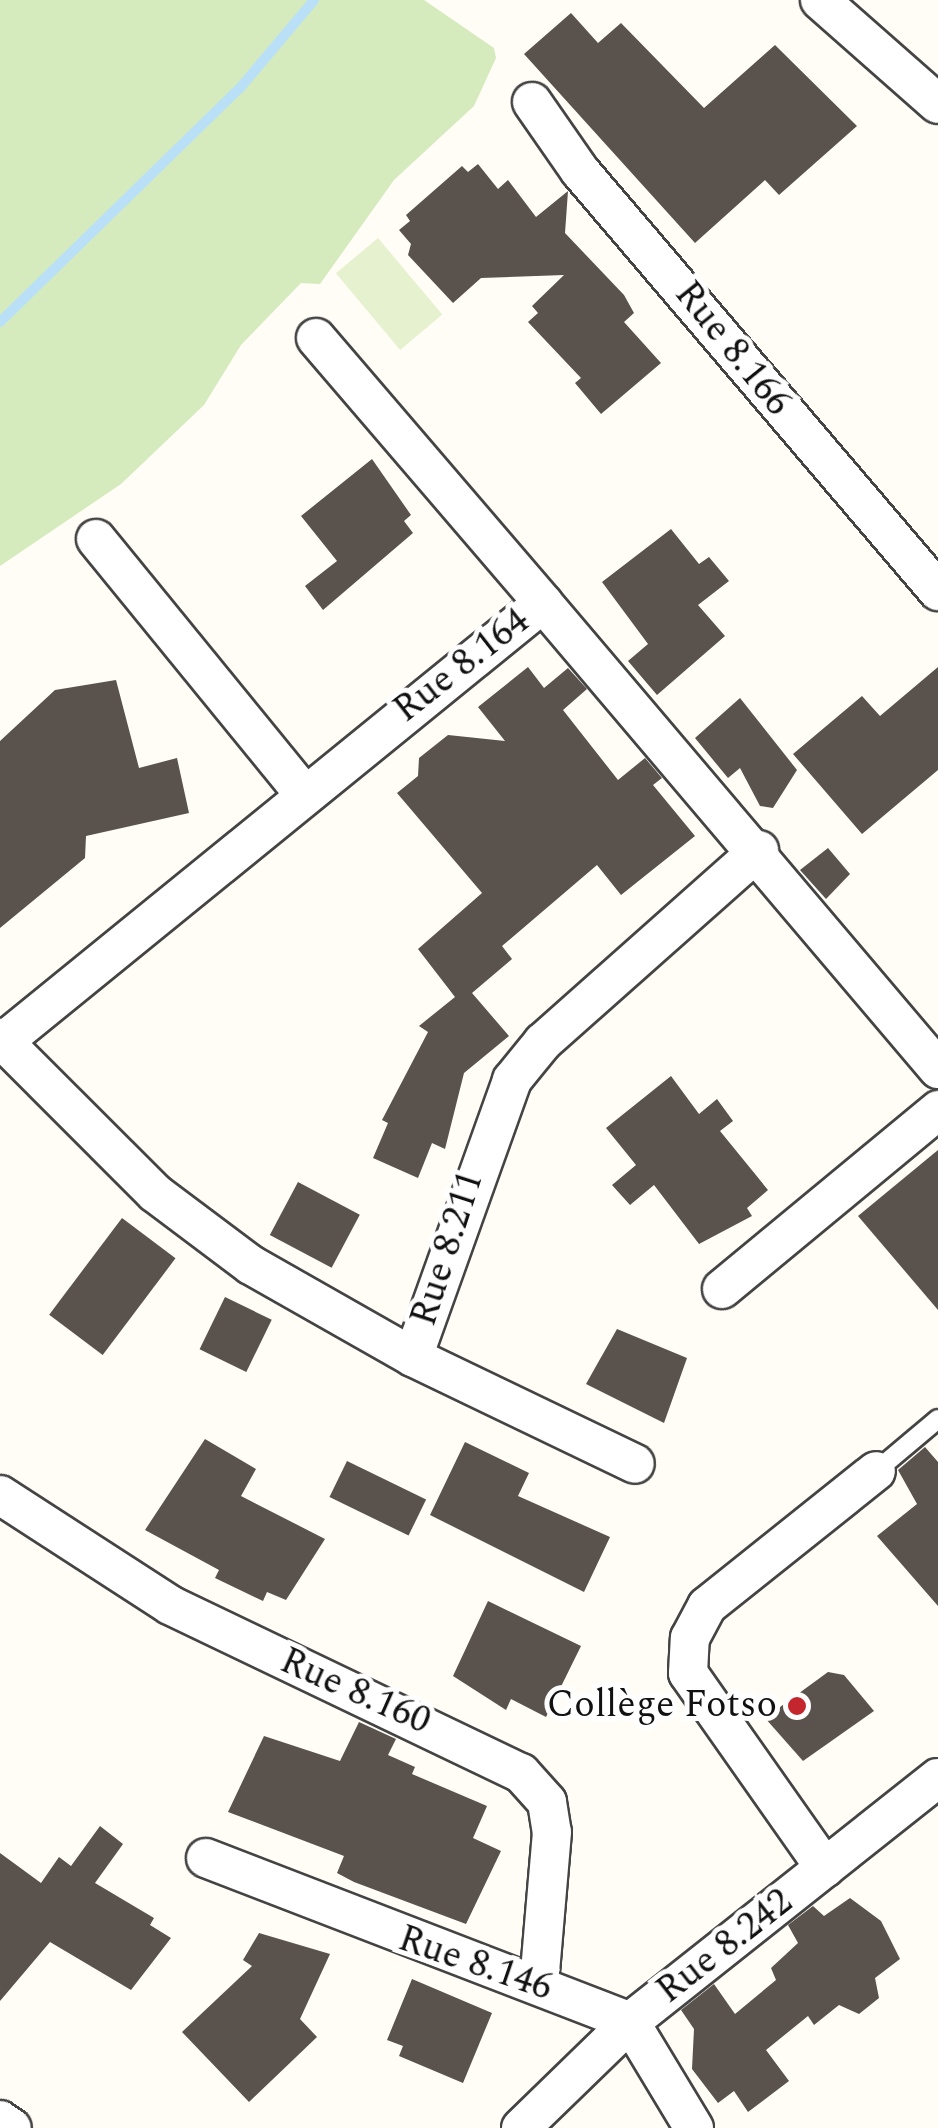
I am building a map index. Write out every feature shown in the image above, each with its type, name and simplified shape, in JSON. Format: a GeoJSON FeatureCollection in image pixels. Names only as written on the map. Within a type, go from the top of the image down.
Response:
{"type":"FeatureCollection","features":[{"type":"Feature","properties":{"kind":"street"},"geometry":{"type":"LineString","coordinates":[[820,0],[937,99]]}},
{"type":"Feature","properties":{"kind":"street","name":"Rue 8.166"},"geometry":{"type":"LineString","coordinates":[[532,102],[580,171],[938,591]]}},
{"type":"Feature","properties":{"kind":"street"},"geometry":{"type":"LineString","coordinates":[[316,338],[543,602]]}},
{"type":"Feature","properties":{"kind":"street"},"geometry":{"type":"LineString","coordinates":[[96,539],[302,792]]}},
{"type":"Feature","properties":{"kind":"street","name":"Rue 8.164"},"geometry":{"type":"LineString","coordinates":[[2,1040],[302,792],[543,602],[759,850],[938,1070]]}},
{"type":"Feature","properties":{"kind":"street","name":"Rue 8.211"},"geometry":{"type":"LineString","coordinates":[[2,1040],[154,1194],[250,1265],[412,1357],[512,1080],[544,1042],[759,850]]}},
{"type":"Feature","properties":{"kind":"street"},"geometry":{"type":"LineString","coordinates":[[722,1289],[938,1110]]}},
{"type":"Feature","properties":{"kind":"street"},"geometry":{"type":"LineString","coordinates":[[412,1357],[634,1464]]}},
{"type":"Feature","properties":{"kind":"street"},"geometry":{"type":"LineString","coordinates":[[824,1868],[688,1674],[690,1638],[707,1606],[876,1472]]}},
{"type":"Feature","properties":{"kind":"street","name":"Rue 8.160"},"geometry":{"type":"LineString","coordinates":[[0,1494],[170,1605],[522,1773],[547,1802],[552,1832],[539,1985]]}},
{"type":"Feature","properties":{"kind":"street","name":"Rue 8.242"},"geometry":{"type":"LineString","coordinates":[[521,2128],[630,2022],[938,1778]]}},
{"type":"Feature","properties":{"kind":"street","name":"Rue 8.146"},"geometry":{"type":"LineString","coordinates":[[206,1858],[446,1956],[539,1985],[630,2022]]}},
{"type":"Feature","properties":{"kind":"street"},"geometry":{"type":"LineString","coordinates":[[630,2022],[694,2128]]}},
{"type":"Feature","properties":{"kind":"street"},"geometry":{"type":"LineString","coordinates":[[0,2120],[12,2128]]}},
{"type":"Feature","properties":{"kind":"lane"},"geometry":{"type":"LineString","coordinates":[[876,1472],[938,1419]]}},
{"type":"Feature","properties":{"kind":"green space"},"geometry":{"type":"Polygon","coordinates":[[[0,0],[424,0],[494,48],[496,58],[474,106],[394,180],[320,284],[301,283],[241,345],[204,405],[121,484],[0,566],[0,0]]]}},
{"type":"Feature","properties":{"kind":"green space"},"geometry":{"type":"Polygon","coordinates":[[[378,238],[442,315],[400,350],[336,273],[378,238]]]}},
{"type":"Feature","properties":{"kind":"building"},"geometry":{"type":"Polygon","coordinates":[[[571,13],[598,43],[621,23],[704,108],[775,45],[857,126],[779,195],[765,180],[695,243],[524,54],[571,13]]]}},
{"type":"Feature","properties":{"kind":"building"},"geometry":{"type":"Polygon","coordinates":[[[478,164],[498,189],[508,180],[536,217],[568,191],[565,233],[624,295],[634,313],[624,322],[661,363],[601,414],[575,383],[581,378],[528,322],[538,313],[532,306],[564,275],[481,278],[453,303],[408,255],[411,244],[399,230],[410,221],[406,215],[462,166],[468,172],[478,164]]]}},
{"type":"Feature","properties":{"kind":"building"},"geometry":{"type":"Polygon","coordinates":[[[372,459],[411,515],[404,521],[413,533],[323,610],[305,586],[337,561],[301,516],[372,459]]]}},
{"type":"Feature","properties":{"kind":"building"},"geometry":{"type":"Polygon","coordinates":[[[671,529],[699,564],[709,557],[729,581],[698,605],[725,636],[657,695],[628,661],[648,644],[602,582],[671,529]]]}},
{"type":"Feature","properties":{"kind":"building"},"geometry":{"type":"Polygon","coordinates":[[[528,667],[544,688],[568,668],[587,689],[563,710],[618,780],[645,758],[662,778],[653,785],[695,836],[621,895],[597,865],[502,946],[512,959],[472,993],[509,1036],[464,1073],[445,1149],[432,1143],[418,1178],[373,1158],[388,1123],[382,1120],[428,1032],[419,1026],[455,997],[418,949],[482,893],[397,793],[418,776],[419,758],[448,735],[505,741],[478,707],[528,667]]]}},
{"type":"Feature","properties":{"kind":"building"},"geometry":{"type":"Polygon","coordinates":[[[938,667],[938,770],[862,834],[793,754],[862,696],[880,716],[938,667]]]}},
{"type":"Feature","properties":{"kind":"building"},"geometry":{"type":"Polygon","coordinates":[[[116,680],[139,768],[177,758],[189,813],[86,836],[85,858],[0,928],[0,741],[55,690],[116,680]]]}},
{"type":"Feature","properties":{"kind":"building"},"geometry":{"type":"Polygon","coordinates":[[[740,698],[797,770],[773,808],[760,806],[740,768],[728,778],[695,738],[740,698]]]}},
{"type":"Feature","properties":{"kind":"building"},"geometry":{"type":"Polygon","coordinates":[[[828,848],[850,874],[826,899],[800,870],[828,848]]]}},
{"type":"Feature","properties":{"kind":"building"},"geometry":{"type":"Polygon","coordinates":[[[671,1076],[699,1114],[717,1099],[733,1121],[720,1131],[768,1190],[747,1208],[752,1216],[699,1244],[654,1185],[630,1205],[612,1185],[636,1165],[606,1128],[671,1076]]]}},
{"type":"Feature","properties":{"kind":"building"},"geometry":{"type":"Polygon","coordinates":[[[938,1150],[938,1310],[858,1216],[938,1150]]]}},
{"type":"Feature","properties":{"kind":"building"},"geometry":{"type":"Polygon","coordinates":[[[298,1182],[360,1215],[332,1268],[270,1235],[298,1182]]]}},
{"type":"Feature","properties":{"kind":"building"},"geometry":{"type":"Polygon","coordinates":[[[122,1218],[176,1258],[103,1355],[49,1315],[122,1218]]]}},
{"type":"Feature","properties":{"kind":"building"},"geometry":{"type":"Polygon","coordinates":[[[225,1297],[272,1320],[246,1372],[200,1349],[225,1297]]]}},
{"type":"Feature","properties":{"kind":"building"},"geometry":{"type":"Polygon","coordinates":[[[617,1329],[687,1358],[664,1423],[586,1384],[617,1329]]]}},
{"type":"Feature","properties":{"kind":"building"},"geometry":{"type":"Polygon","coordinates":[[[205,1439],[256,1469],[241,1496],[325,1539],[286,1600],[267,1592],[263,1601],[215,1578],[219,1570],[145,1530],[205,1439]]]}},
{"type":"Feature","properties":{"kind":"building"},"geometry":{"type":"Polygon","coordinates":[[[465,1442],[529,1473],[518,1496],[610,1537],[584,1592],[430,1515],[465,1442]]]}},
{"type":"Feature","properties":{"kind":"building"},"geometry":{"type":"Polygon","coordinates":[[[925,1447],[938,1462],[938,1606],[877,1536],[917,1504],[898,1470],[925,1447]]]}},
{"type":"Feature","properties":{"kind":"building"},"geometry":{"type":"Polygon","coordinates":[[[347,1461],[426,1500],[409,1536],[329,1497],[347,1461]]]}},
{"type":"Feature","properties":{"kind":"building"},"geometry":{"type":"Polygon","coordinates":[[[488,1601],[581,1646],[546,1717],[511,1699],[506,1710],[453,1676],[488,1601]]]}},
{"type":"Feature","properties":{"kind":"building","name":"Collège Fotso"},"geometry":{"type":"Polygon","coordinates":[[[828,1672],[844,1675],[874,1711],[803,1761],[765,1718],[828,1672]]]}},
{"type":"Feature","properties":{"kind":"building"},"geometry":{"type":"Polygon","coordinates":[[[359,1722],[396,1739],[388,1755],[415,1767],[412,1774],[487,1806],[473,1838],[501,1851],[466,1924],[354,1882],[337,1873],[344,1856],[228,1812],[264,1736],[340,1761],[359,1722]]]}},
{"type":"Feature","properties":{"kind":"building"},"geometry":{"type":"Polygon","coordinates":[[[100,1826],[123,1844],[95,1883],[154,1918],[150,1925],[171,1938],[131,1990],[50,1942],[0,2001],[0,1853],[41,1883],[59,1857],[71,1866],[100,1826]]]}},
{"type":"Feature","properties":{"kind":"building"},"geometry":{"type":"Polygon","coordinates":[[[850,1898],[881,1921],[900,1959],[875,1978],[879,1998],[859,2014],[839,2005],[814,2025],[808,2016],[766,2050],[789,2081],[748,2112],[734,2091],[718,2103],[692,2069],[694,2029],[681,2010],[714,1984],[735,2014],[776,1980],[771,1968],[798,1943],[788,1925],[813,1906],[824,1916],[850,1898]]]}},
{"type":"Feature","properties":{"kind":"building"},"geometry":{"type":"Polygon","coordinates":[[[259,1933],[330,1954],[300,2019],[317,2037],[249,2102],[182,2032],[252,1966],[243,1960],[259,1933]]]}},
{"type":"Feature","properties":{"kind":"building"},"geometry":{"type":"Polygon","coordinates":[[[412,1979],[492,2013],[463,2083],[399,2056],[403,2046],[387,2040],[412,1979]]]}},
{"type":"Feature","properties":{"kind":"waterway"},"geometry":{"type":"LineString","coordinates":[[0,322],[240,88],[314,0]]}},
{"type":"Feature","properties":{"kind":"place","name":"Collège Fotso"},"geometry":{"type":"Point","coordinates":[797,1706]}}]}
